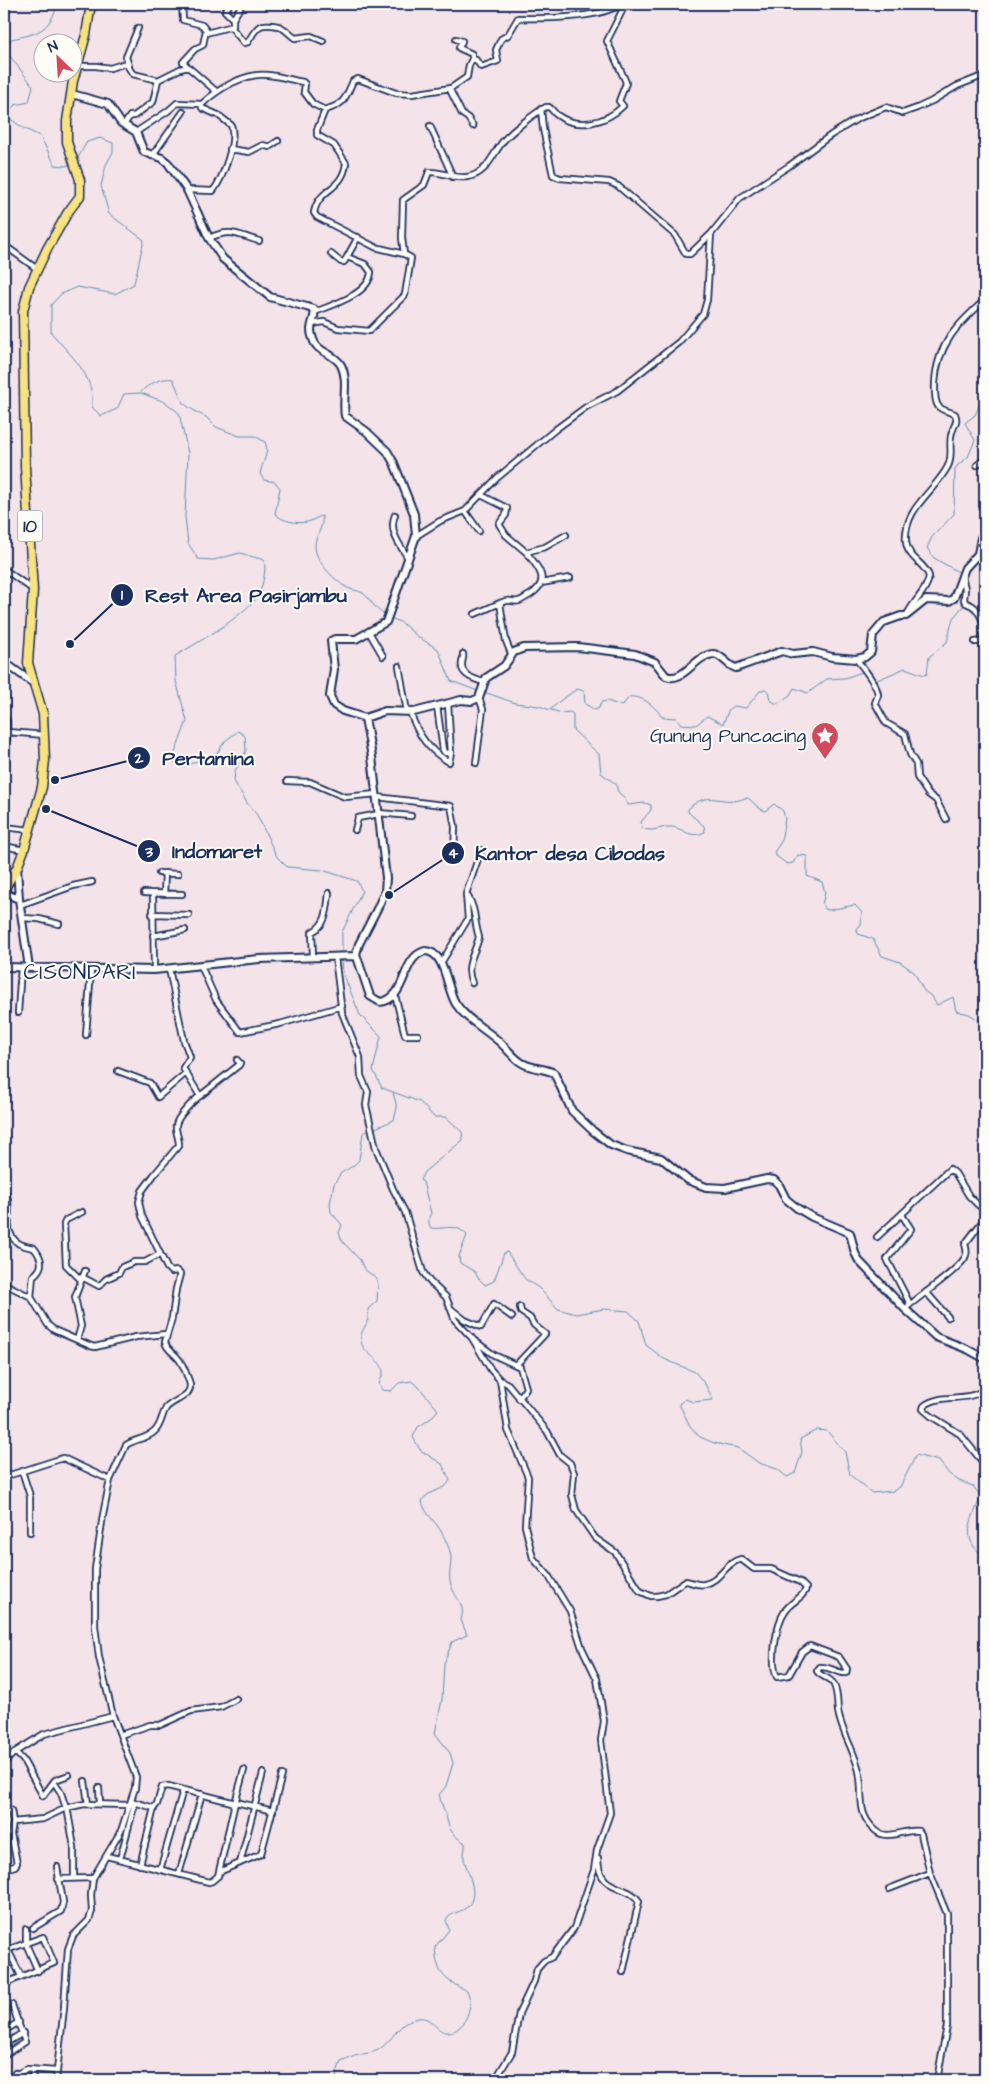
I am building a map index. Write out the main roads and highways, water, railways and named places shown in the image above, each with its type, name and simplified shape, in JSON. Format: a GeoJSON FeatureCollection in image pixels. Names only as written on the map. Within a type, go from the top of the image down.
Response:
{"type":"FeatureCollection","features":[{"type":"Feature","properties":{"kind":"highway","name":"10"},"geometry":{"type":"LineString","coordinates":[[4,889],[17,868],[24,850],[44,779],[45,735],[43,714],[28,663],[33,590],[25,467],[23,310],[29,286],[37,269],[58,229],[80,196],[81,185],[67,142],[67,121],[91,4]]}},
{"type":"Feature","properties":{"kind":"main road"},"geometry":{"type":"LineString","coordinates":[[72,94],[108,104],[118,121],[136,132],[141,150],[152,156],[162,158],[168,163],[187,190],[209,238],[220,256],[265,294],[275,299],[310,307],[315,312],[310,324],[310,333],[316,346],[334,356],[340,365],[344,375],[345,416],[380,442],[394,462],[414,514],[416,536],[388,618],[356,639],[332,640],[334,660],[330,696],[334,706],[343,712],[365,718],[388,710],[409,712],[479,696],[486,678],[504,666],[514,652],[524,648],[578,647],[616,650],[652,660],[659,665],[666,676],[675,678],[693,664],[712,654],[720,656],[730,666],[736,668],[782,651],[793,654],[813,652],[832,657],[856,659],[865,657],[869,654],[873,635],[884,622],[906,616],[926,600],[952,600],[956,595],[965,568],[978,554],[981,538],[985,533]]}},
{"type":"Feature","properties":{"kind":"main road"},"geometry":{"type":"LineString","coordinates":[[4,662],[34,683]]}},
{"type":"Feature","properties":{"kind":"main road"},"geometry":{"type":"LineString","coordinates":[[365,718],[377,795],[386,878],[385,891],[367,930],[358,944],[356,956],[370,996],[380,1002],[395,995],[417,954],[429,951],[438,957],[441,962],[451,994],[460,1008],[523,1064],[554,1073],[572,1111],[602,1139],[621,1150],[661,1158],[688,1180],[700,1185],[725,1188],[767,1179],[774,1180],[779,1185],[786,1199],[797,1208],[850,1233],[859,1261],[907,1306],[936,1337],[973,1351],[985,1359]]}},
{"type":"Feature","properties":{"kind":"main road"},"geometry":{"type":"LineString","coordinates":[[17,868],[30,968]]}},
{"type":"Feature","properties":{"kind":"main road"},"geometry":{"type":"LineString","coordinates":[[4,894],[20,902]]}},
{"type":"Feature","properties":{"kind":"main road"},"geometry":{"type":"LineString","coordinates":[[4,967],[169,970],[259,959],[348,958],[356,956]]}},
{"type":"Feature","properties":{"kind":"waterway"},"geometry":{"type":"LineString","coordinates":[[58,4],[51,20],[41,30],[11,39],[6,51],[33,86],[29,102],[15,105],[5,115],[23,128],[40,136],[55,165],[66,166],[70,164]]}},
{"type":"Feature","properties":{"kind":"waterway"},"geometry":{"type":"LineString","coordinates":[[76,161],[87,142],[100,138],[113,143],[113,152],[106,165],[101,186],[109,214],[144,240],[134,284],[115,294],[77,287],[61,294],[51,305],[51,332],[80,366],[90,385],[92,407],[101,416],[117,409],[124,394],[141,393],[165,402],[179,413],[188,453],[185,517],[188,543],[198,559],[214,560],[240,553],[264,560],[265,564],[262,586],[255,600],[227,624],[175,656],[176,681],[187,721],[172,761],[183,767],[218,752],[225,741],[238,731],[245,736],[246,751],[235,771],[234,781],[247,803],[257,815],[277,857],[287,867],[322,870],[357,881],[362,891],[342,932],[342,953]]}},
{"type":"Feature","properties":{"kind":"waterway"},"geometry":{"type":"LineString","coordinates":[[141,392],[147,386],[156,382],[164,379],[173,379],[183,403],[206,417],[216,427],[239,436],[255,436],[265,442],[267,450],[260,474],[264,480],[275,482],[280,488],[275,514],[286,520],[299,523],[322,516],[322,524],[315,546],[321,563],[340,583],[363,593],[385,615]]}},
{"type":"Feature","properties":{"kind":"waterway"},"geometry":{"type":"LineString","coordinates":[[960,573],[934,558],[927,548],[932,537],[954,514],[955,469],[968,457],[975,440],[965,423],[975,415],[985,393]]}},
{"type":"Feature","properties":{"kind":"waterway"},"geometry":{"type":"LineString","coordinates":[[964,578],[968,592],[966,600]]}},
{"type":"Feature","properties":{"kind":"waterway"},"geometry":{"type":"LineString","coordinates":[[875,681],[905,668],[924,675],[927,674],[929,657],[947,642],[953,618],[965,604]]}},
{"type":"Feature","properties":{"kind":"waterway"},"geometry":{"type":"LineString","coordinates":[[391,618],[402,623],[418,637],[438,649],[451,681],[478,691]]}},
{"type":"Feature","properties":{"kind":"waterway"},"geometry":{"type":"LineString","coordinates":[[484,692],[515,703],[539,706],[550,710],[577,689],[584,691],[585,704],[595,710],[599,708],[601,702],[607,701],[622,706],[629,697],[634,697],[648,702],[662,717],[676,718],[681,724],[696,725],[707,716],[723,724],[729,709],[734,706],[746,708],[760,691],[765,689],[768,691],[770,700],[777,704],[790,695],[794,688],[808,693],[827,679],[845,678],[862,672]]}},
{"type":"Feature","properties":{"kind":"waterway"},"geometry":{"type":"LineString","coordinates":[[551,710],[573,714],[573,730],[599,754],[601,773],[616,784],[618,792],[624,797],[628,805],[645,803],[651,805],[651,810],[641,822],[642,828],[649,830],[670,827],[694,835],[705,832],[704,826],[688,812],[688,809],[694,804],[705,799],[733,801],[748,798],[765,811],[774,804],[783,811],[785,819],[781,842],[774,852],[776,856],[787,864],[793,863],[798,855],[807,856],[807,876],[822,882],[825,893],[822,904],[825,909],[829,910],[855,905],[862,913],[861,924],[857,929],[858,934],[873,939],[882,956],[900,962],[914,972],[924,991],[930,995],[937,1005],[953,997],[956,1011],[969,1014],[979,1020],[985,1018]]}},
{"type":"Feature","properties":{"kind":"waterway"},"geometry":{"type":"LineString","coordinates":[[342,959],[343,973],[360,1015],[381,1036],[373,1070],[382,1088],[420,1102],[434,1117],[446,1117],[462,1132],[463,1140],[424,1172],[420,1180],[423,1182],[431,1213],[429,1217],[431,1228],[450,1227],[458,1229],[467,1235],[459,1256],[460,1263],[475,1272],[485,1285],[494,1281],[504,1253],[507,1252],[525,1279],[540,1289],[558,1309],[576,1314],[604,1309],[628,1311],[639,1321],[646,1345],[664,1359],[695,1372],[705,1384],[713,1400],[693,1402],[685,1399],[679,1404],[690,1426],[700,1437],[714,1443],[738,1448],[759,1463],[777,1469],[787,1477],[795,1473],[802,1452],[800,1439],[817,1430],[827,1431],[845,1452],[850,1475],[872,1493],[893,1491],[900,1487],[916,1455],[939,1461],[949,1474],[959,1481],[973,1486],[981,1497],[971,1522],[970,1536],[972,1543],[985,1557]]}},
{"type":"Feature","properties":{"kind":"waterway"},"geometry":{"type":"LineString","coordinates":[[373,1129],[394,1120],[397,1108],[393,1092]]}},
{"type":"Feature","properties":{"kind":"waterway"},"geometry":{"type":"LineString","coordinates":[[338,2080],[336,2075],[341,2062],[354,2056],[379,2050],[409,2021],[423,2018],[444,2032],[455,2030],[464,2022],[470,2003],[467,1991],[452,1983],[443,1975],[437,1964],[435,1947],[449,1930],[446,1920],[448,1917],[467,1908],[473,1894],[464,1859],[465,1843],[455,1836],[450,1829],[439,1795],[446,1786],[453,1763],[450,1753],[435,1733],[442,1700],[444,1664],[452,1642],[467,1635],[461,1620],[461,1606],[450,1581],[451,1558],[449,1549],[442,1533],[423,1506],[422,1501],[428,1494],[444,1487],[450,1480],[442,1464],[420,1450],[413,1437],[418,1427],[430,1419],[438,1410],[418,1386],[411,1381],[399,1383],[391,1391],[382,1390],[379,1384],[383,1373],[382,1368],[363,1347],[361,1342],[361,1334],[368,1320],[368,1309],[377,1301],[378,1283],[376,1278],[364,1269],[360,1260],[342,1241],[339,1233],[342,1225],[331,1212],[330,1204],[334,1184],[341,1173],[359,1160],[363,1133],[370,1130]]}},
{"type":"Feature","properties":{"kind":"place","name":"Rest Area Pasirjambu"},"geometry":{"type":"Point","coordinates":[70,644]}},
{"type":"Feature","properties":{"kind":"place","name":"Gunung Puncacing"},"geometry":{"type":"Point","coordinates":[825,760]}},
{"type":"Feature","properties":{"kind":"place","name":"Pertamina"},"geometry":{"type":"Point","coordinates":[55,780]}},
{"type":"Feature","properties":{"kind":"place","name":"Indomaret"},"geometry":{"type":"Point","coordinates":[46,809]}},
{"type":"Feature","properties":{"kind":"place","name":"Kantor desa Cibodas"},"geometry":{"type":"Point","coordinates":[389,895]}},
{"type":"Feature","properties":{"kind":"district","name":"CISONDARI"},"geometry":{"type":"Point","coordinates":[80,972]}}]}
